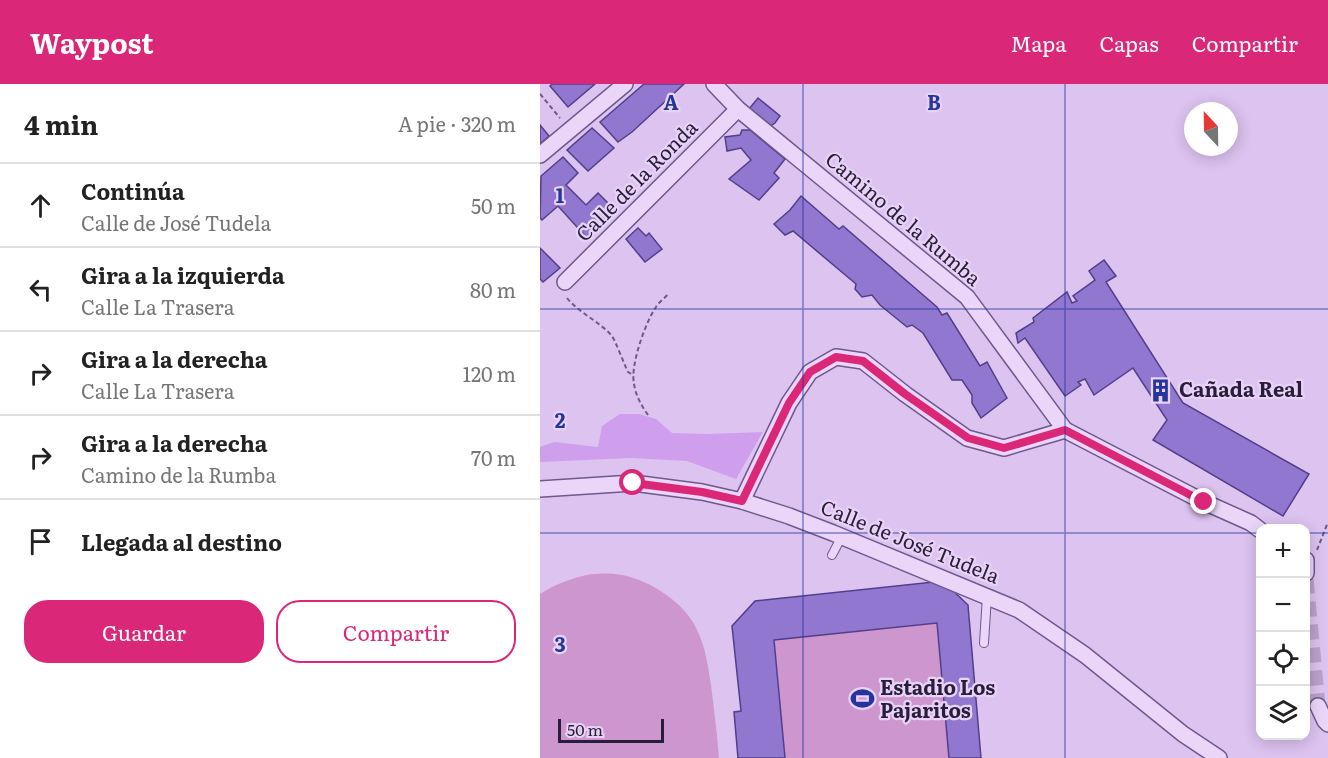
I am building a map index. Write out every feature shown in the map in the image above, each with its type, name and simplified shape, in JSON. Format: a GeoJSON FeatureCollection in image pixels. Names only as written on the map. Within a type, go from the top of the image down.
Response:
{"type":"FeatureCollection","features":[{"type":"Feature","properties":{"kind":"street"},"geometry":{"type":"LineString","coordinates":[[540,155],[625,84]]}},
{"type":"Feature","properties":{"kind":"street","name":"Camino de la Rumba"},"geometry":{"type":"LineString","coordinates":[[714,84],[738,109],[967,297],[1065,430],[1256,526]]}},
{"type":"Feature","properties":{"kind":"street","name":"Calle de la Ronda"},"geometry":{"type":"LineString","coordinates":[[564,287],[738,109]]}},
{"type":"Feature","properties":{"kind":"street"},"geometry":{"type":"LineString","coordinates":[[742,501],[789,403],[810,372],[836,357],[863,361],[968,438],[1004,448],[1065,430]]}},
{"type":"Feature","properties":{"kind":"street","name":"Calle de José Tudela"},"geometry":{"type":"LineString","coordinates":[[540,489],[633,483],[702,492],[742,501],[842,536],[1019,610],[1085,656],[1183,734],[1219,758]]}},
{"type":"Feature","properties":{"kind":"street"},"geometry":{"type":"LineString","coordinates":[[1318,706],[1328,724]]}},
{"type":"Feature","properties":{"kind":"lane"},"geometry":{"type":"LineString","coordinates":[[832,555],[842,536]]}},
{"type":"Feature","properties":{"kind":"lane"},"geometry":{"type":"LineString","coordinates":[[984,643],[987,596]]}},
{"type":"Feature","properties":{"kind":"path"},"geometry":{"type":"LineString","coordinates":[[540,94],[570,129]]}},
{"type":"Feature","properties":{"kind":"path"},"geometry":{"type":"LineString","coordinates":[[564,287],[573,305],[613,338],[628,372],[633,375]]}},
{"type":"Feature","properties":{"kind":"path"},"geometry":{"type":"LineString","coordinates":[[648,415],[640,403],[633,375],[640,341],[656,307],[669,293]]}},
{"type":"Feature","properties":{"kind":"shaded area"},"geometry":{"type":"Polygon","coordinates":[[[592,574],[627,576],[652,586],[675,601],[692,621],[701,638],[706,658],[719,758],[540,758],[540,594],[565,581],[592,574]]]}},
{"type":"Feature","properties":{"kind":"shaded area","name":"Estadio Los Pajaritos"},"geometry":{"type":"Polygon","coordinates":[[[937,623],[949,758],[785,758],[774,640],[937,623]]]}},
{"type":"Feature","properties":{"kind":"sand"},"geometry":{"type":"Polygon","coordinates":[[[620,414],[639,414],[656,419],[672,433],[763,432],[736,479],[687,461],[631,458],[540,462],[540,447],[554,442],[598,447],[602,426],[620,414]]]}},
{"type":"Feature","properties":{"kind":"building"},"geometry":{"type":"Polygon","coordinates":[[[552,84],[595,84],[568,107],[550,86],[552,84]]]}},
{"type":"Feature","properties":{"kind":"building"},"geometry":{"type":"Polygon","coordinates":[[[644,84],[684,84],[618,142],[600,122],[644,84]]]}},
{"type":"Feature","properties":{"kind":"building"},"geometry":{"type":"Polygon","coordinates":[[[758,98],[780,116],[769,127],[749,109],[758,98]]]}},
{"type":"Feature","properties":{"kind":"building"},"geometry":{"type":"Polygon","coordinates":[[[540,125],[549,136],[540,144],[540,125]]]}},
{"type":"Feature","properties":{"kind":"building"},"geometry":{"type":"Polygon","coordinates":[[[592,128],[614,148],[588,171],[567,150],[592,128]]]}},
{"type":"Feature","properties":{"kind":"building"},"geometry":{"type":"Polygon","coordinates":[[[742,130],[750,130],[785,159],[774,173],[779,178],[759,200],[729,179],[751,160],[741,148],[727,151],[725,137],[740,135],[742,130]]]}},
{"type":"Feature","properties":{"kind":"building"},"geometry":{"type":"Polygon","coordinates":[[[563,157],[578,173],[566,185],[586,205],[598,193],[615,210],[586,237],[558,206],[542,220],[540,218],[541,176],[563,157]]]}},
{"type":"Feature","properties":{"kind":"building"},"geometry":{"type":"Polygon","coordinates":[[[801,196],[839,229],[843,226],[937,307],[942,315],[947,313],[980,366],[987,362],[1007,398],[981,418],[972,403],[972,395],[962,380],[952,380],[923,333],[912,325],[907,327],[880,305],[872,295],[862,297],[855,289],[856,284],[793,231],[785,235],[774,224],[801,196]]]}},
{"type":"Feature","properties":{"kind":"building"},"geometry":{"type":"Polygon","coordinates":[[[638,228],[646,236],[649,233],[662,249],[645,262],[626,239],[638,228]]]}},
{"type":"Feature","properties":{"kind":"building"},"geometry":{"type":"Polygon","coordinates":[[[540,248],[560,268],[543,282],[540,279],[540,248]]]}},
{"type":"Feature","properties":{"kind":"building","name":"Cañada Real"},"geometry":{"type":"Polygon","coordinates":[[[1104,260],[1116,276],[1106,282],[1183,403],[1309,474],[1283,516],[1153,440],[1167,420],[1133,368],[1094,395],[1085,379],[1078,382],[1081,385],[1065,396],[1025,338],[1018,343],[1016,333],[1034,322],[1033,318],[1067,292],[1072,303],[1077,301],[1073,296],[1095,280],[1089,271],[1104,260]]]}},
{"type":"Feature","properties":{"kind":"building"},"geometry":{"type":"Polygon","coordinates":[[[943,581],[968,605],[981,758],[949,758],[937,623],[774,640],[785,758],[738,758],[734,712],[741,711],[732,626],[755,601],[943,581]]]}},
{"type":"Feature","properties":{"kind":"tunnel"},"geometry":{"type":"LineString","coordinates":[[1310,621],[1318,706]]}},
{"type":"Feature","properties":{"kind":"place","name":"Cañada Real"},"geometry":{"type":"Point","coordinates":[1161,390]}},
{"type":"Feature","properties":{"kind":"place","name":"Estadio Los Pajaritos"},"geometry":{"type":"Point","coordinates":[862,699]}},
{"type":"Feature","properties":{"kind":"route"},"geometry":{"type":"LineString","coordinates":[[633,483],[702,492],[742,501],[789,403],[810,372],[836,357],[863,361],[968,438],[1004,448],[1065,430],[1204,502]]}}]}
